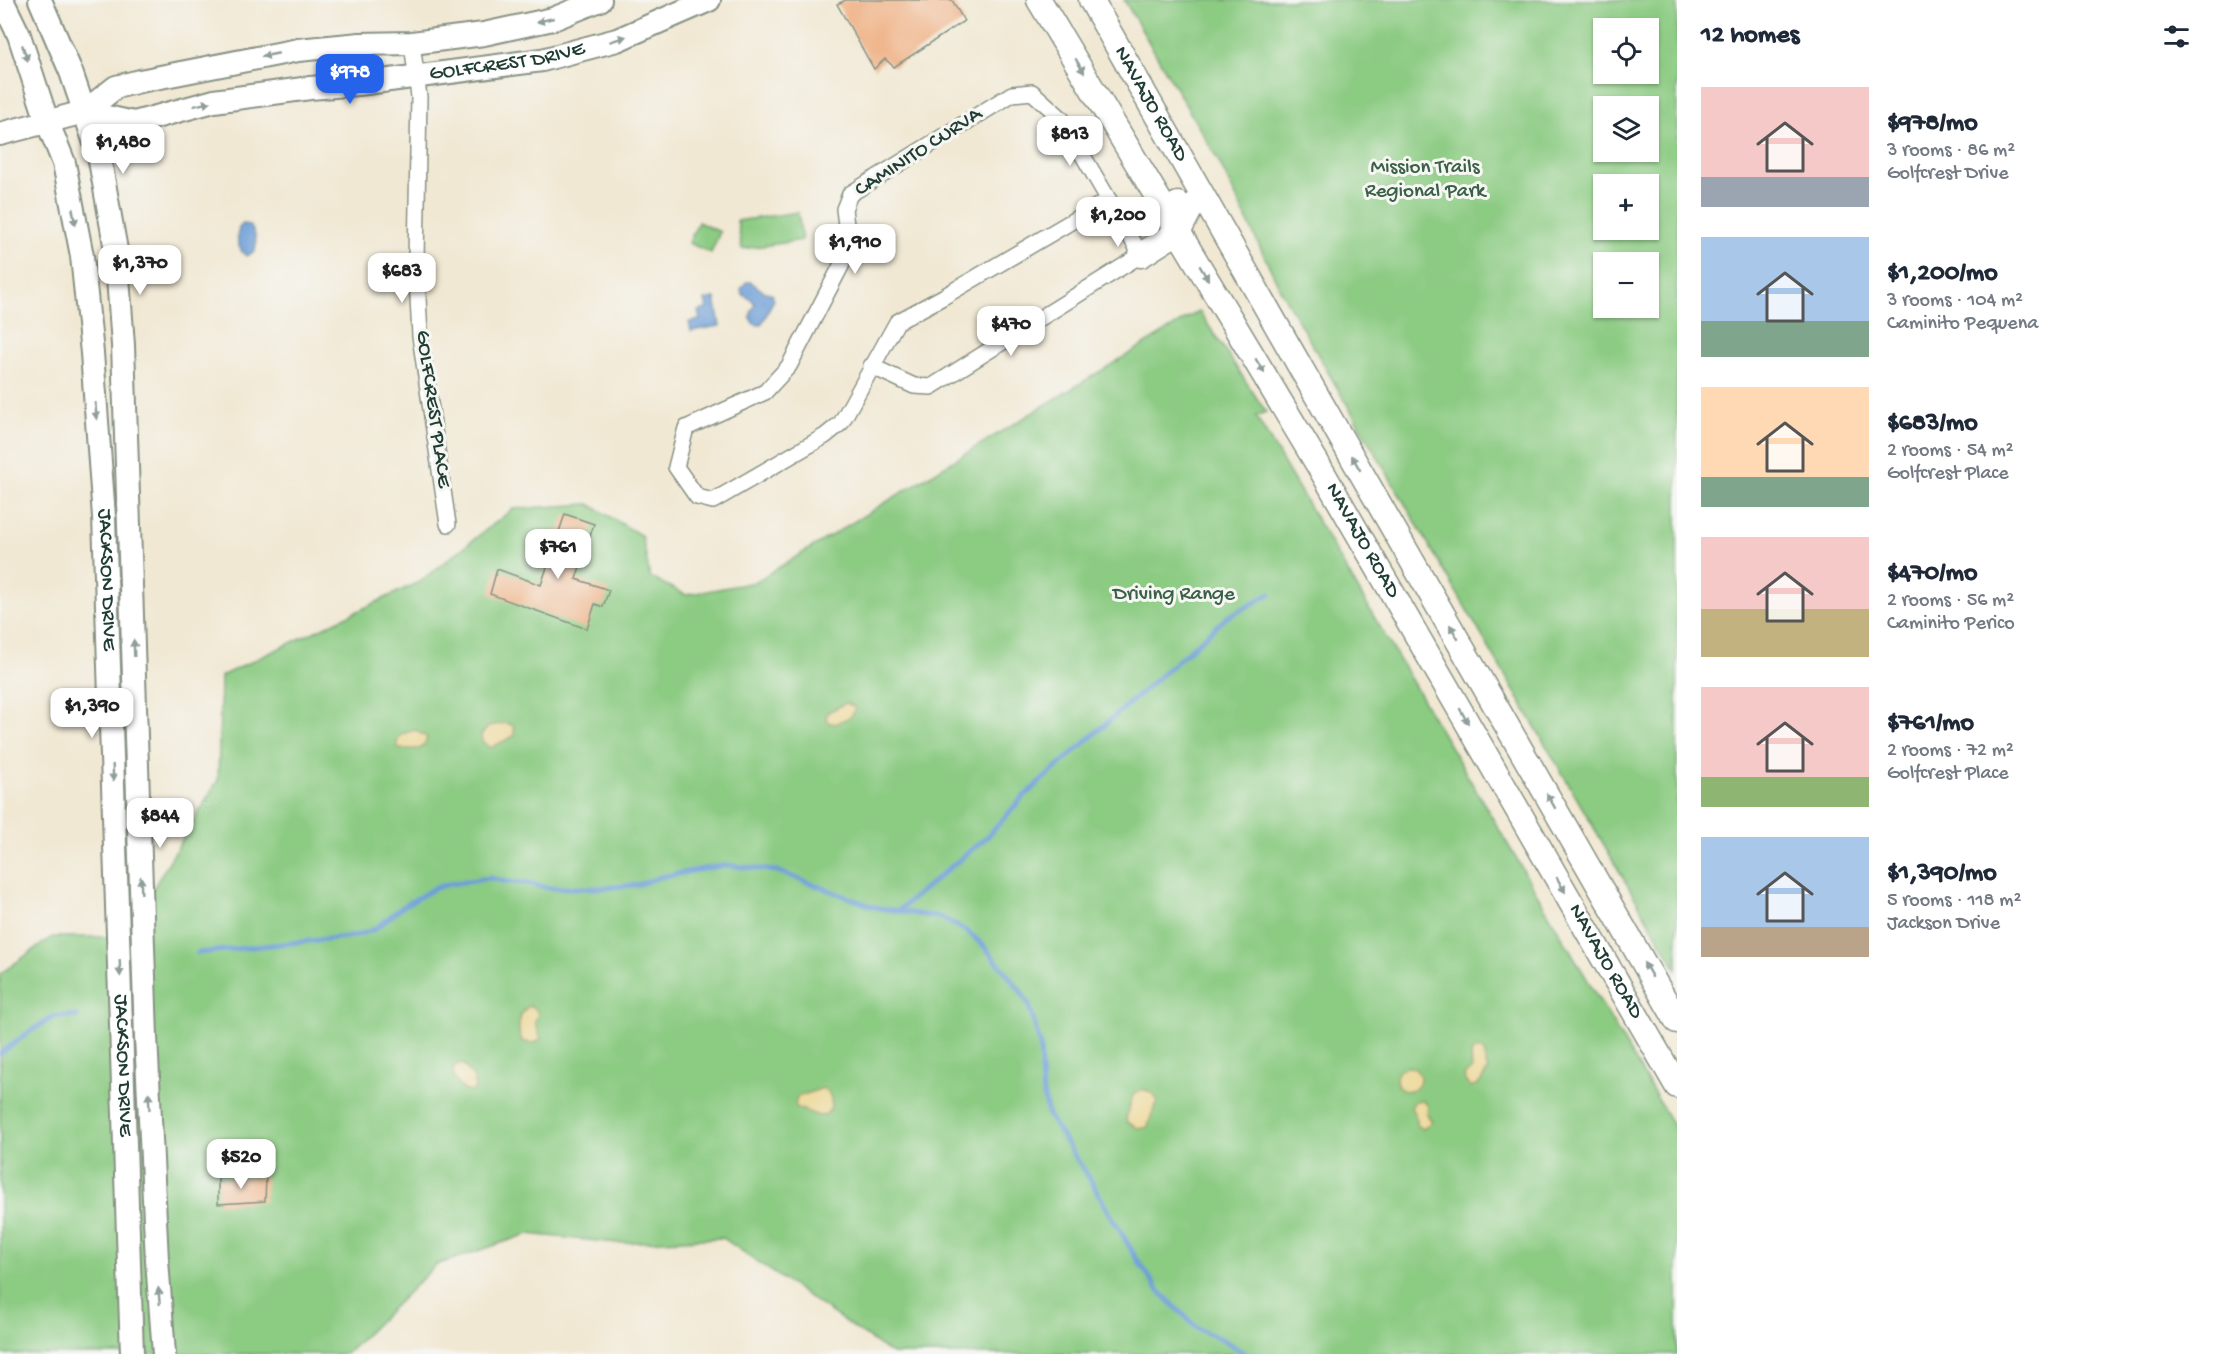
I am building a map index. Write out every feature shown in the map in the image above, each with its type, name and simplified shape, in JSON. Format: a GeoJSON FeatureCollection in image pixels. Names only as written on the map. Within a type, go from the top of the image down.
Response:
{"type":"FeatureCollection","features":[{"type":"Feature","properties":{"kind":"main road","name":"JACKSON DRIVE"},"geometry":{"type":"LineString","coordinates":[[2,0],[19,35],[46,121],[64,163],[82,256],[92,353],[104,517],[132,1354]]}},
{"type":"Feature","properties":{"kind":"main road","name":"JACKSON DRIVE"},"geometry":{"type":"LineString","coordinates":[[40,0],[71,72],[99,155],[116,250],[122,333],[146,1037],[164,1354]]}},
{"type":"Feature","properties":{"kind":"main road","name":"GOLFCREST DRIVE"},"geometry":{"type":"LineString","coordinates":[[0,134],[84,112],[116,87],[140,81],[298,50],[360,44],[412,43],[484,34],[553,19],[600,0]]}},
{"type":"Feature","properties":{"kind":"main road","name":"GOLFCREST DRIVE"},"geometry":{"type":"LineString","coordinates":[[84,112],[134,123],[214,101],[542,60],[617,40],[710,0]]}},
{"type":"Feature","properties":{"kind":"main road","name":"NAVAJO ROAD"},"geometry":{"type":"LineString","coordinates":[[1040,0],[1329,483],[1677,1086]]}},
{"type":"Feature","properties":{"kind":"main road","name":"NAVAJO ROAD"},"geometry":{"type":"LineString","coordinates":[[1091,0],[1677,1021]]}},
{"type":"Feature","properties":{"kind":"main road"},"geometry":{"type":"LineString","coordinates":[[1179,156],[1192,206],[1260,325],[1306,377]]}},
{"type":"Feature","properties":{"kind":"main road"},"geometry":{"type":"LineString","coordinates":[[1124,225],[1166,211],[1176,204],[1192,206]]}},
{"type":"Feature","properties":{"kind":"main road"},"geometry":{"type":"LineString","coordinates":[[1142,255],[1179,231],[1192,206]]}},
{"type":"Feature","properties":{"kind":"street","name":"GOLFCREST PLACE"},"geometry":{"type":"LineString","coordinates":[[412,43],[419,97],[416,259],[420,336],[448,524]]}},
{"type":"Feature","properties":{"kind":"street","name":"CAMINITO CURVA"},"geometry":{"type":"LineString","coordinates":[[871,366],[841,423],[825,436],[724,496],[714,501],[697,497],[676,467],[686,429],[765,392],[789,366],[841,266],[848,241],[844,209],[850,194],[1012,94],[1032,92],[1061,118],[1108,200]]}},
{"type":"Feature","properties":{"kind":"street"},"geometry":{"type":"LineString","coordinates":[[1108,200],[1142,255],[931,387],[914,386],[871,366],[897,322],[1108,200]]}},
{"type":"Feature","properties":{"kind":"green space","name":"Mission Trails Regional Park"},"geometry":{"type":"Polygon","coordinates":[[[1124,0],[1677,0],[1677,970],[1283,295],[1218,160],[1124,0]]]}},
{"type":"Feature","properties":{"kind":"green space"},"geometry":{"type":"Polygon","coordinates":[[[798,212],[802,240],[742,249],[737,221],[798,212]]]}},
{"type":"Feature","properties":{"kind":"green space"},"geometry":{"type":"Polygon","coordinates":[[[698,222],[720,232],[711,253],[689,243],[698,222]]]}},
{"type":"Feature","properties":{"kind":"green space","name":"Driving Range"},"geometry":{"type":"Polygon","coordinates":[[[1199,311],[1266,412],[1256,416],[1677,1132],[1677,1354],[892,1354],[723,1238],[617,1243],[528,1234],[436,1265],[346,1354],[0,1354],[0,974],[52,937],[124,937],[218,780],[221,676],[419,582],[513,509],[589,504],[642,536],[650,577],[686,595],[755,582],[1199,311]]]}},
{"type":"Feature","properties":{"kind":"sand"},"geometry":{"type":"Polygon","coordinates":[[[846,703],[855,707],[853,714],[835,724],[828,722],[826,717],[828,712],[846,703]]]}},
{"type":"Feature","properties":{"kind":"sand"},"geometry":{"type":"Polygon","coordinates":[[[506,723],[514,726],[514,736],[490,748],[482,741],[481,735],[489,726],[506,723]]]}},
{"type":"Feature","properties":{"kind":"sand"},"geometry":{"type":"Polygon","coordinates":[[[415,730],[427,737],[425,744],[419,749],[399,749],[397,742],[400,736],[415,730]]]}},
{"type":"Feature","properties":{"kind":"sand"},"geometry":{"type":"Polygon","coordinates":[[[529,1006],[536,1009],[538,1014],[535,1022],[541,1039],[534,1043],[523,1042],[519,1033],[520,1017],[529,1006]]]}},
{"type":"Feature","properties":{"kind":"sand"},"geometry":{"type":"Polygon","coordinates":[[[1474,1049],[1481,1049],[1485,1054],[1488,1070],[1479,1084],[1470,1087],[1464,1076],[1472,1069],[1471,1055],[1474,1049]]]}},
{"type":"Feature","properties":{"kind":"sand"},"geometry":{"type":"Polygon","coordinates":[[[457,1064],[463,1064],[474,1078],[475,1089],[471,1092],[463,1089],[455,1079],[453,1071],[457,1064]]]}},
{"type":"Feature","properties":{"kind":"sand"},"geometry":{"type":"Polygon","coordinates":[[[1408,1067],[1413,1068],[1419,1074],[1419,1084],[1413,1090],[1408,1091],[1403,1090],[1397,1084],[1396,1079],[1397,1074],[1403,1068],[1408,1067]]]}},
{"type":"Feature","properties":{"kind":"sand"},"geometry":{"type":"Polygon","coordinates":[[[823,1088],[829,1093],[831,1099],[830,1108],[825,1115],[819,1116],[797,1108],[795,1105],[797,1097],[823,1088]]]}},
{"type":"Feature","properties":{"kind":"sand"},"geometry":{"type":"Polygon","coordinates":[[[1144,1089],[1153,1094],[1157,1100],[1147,1128],[1138,1128],[1127,1122],[1126,1118],[1133,1095],[1144,1089]]]}},
{"type":"Feature","properties":{"kind":"sand"},"geometry":{"type":"Polygon","coordinates":[[[1423,1100],[1428,1106],[1427,1114],[1432,1122],[1423,1129],[1416,1124],[1411,1107],[1415,1101],[1423,1100]]]}},
{"type":"Feature","properties":{"kind":"water"},"geometry":{"type":"Polygon","coordinates":[[[243,224],[249,225],[256,240],[255,251],[246,256],[239,247],[238,240],[239,228],[243,224]]]}},
{"type":"Feature","properties":{"kind":"water"},"geometry":{"type":"Polygon","coordinates":[[[746,282],[751,282],[763,291],[772,294],[774,300],[760,325],[754,324],[751,319],[755,304],[742,294],[741,290],[746,282]]]}},
{"type":"Feature","properties":{"kind":"water"},"geometry":{"type":"Polygon","coordinates":[[[715,298],[720,326],[691,331],[689,322],[700,320],[698,311],[707,309],[705,300],[715,298]]]}},
{"type":"Feature","properties":{"kind":"building"},"geometry":{"type":"Polygon","coordinates":[[[846,0],[952,0],[964,21],[894,67],[885,59],[874,69],[837,4],[846,0]]]}},
{"type":"Feature","properties":{"kind":"building"},"geometry":{"type":"Polygon","coordinates":[[[565,514],[594,524],[576,579],[609,590],[603,607],[595,604],[587,629],[490,594],[497,569],[541,585],[565,514]]]}},
{"type":"Feature","properties":{"kind":"building"},"geometry":{"type":"Polygon","coordinates":[[[266,1177],[265,1201],[218,1204],[218,1178],[266,1177]]]}},
{"type":"Feature","properties":{"kind":"waterway"},"geometry":{"type":"LineString","coordinates":[[899,910],[988,836],[1023,797],[1227,617],[1270,594]]}},
{"type":"Feature","properties":{"kind":"waterway"},"geometry":{"type":"LineString","coordinates":[[198,953],[355,936],[375,929],[402,907],[435,888],[449,884],[490,878],[549,888],[602,888],[637,885],[660,877],[725,865],[777,871],[874,907],[942,918],[968,932],[984,946],[1020,990],[1029,1005],[1040,1044],[1042,1087],[1048,1115],[1158,1290],[1198,1329],[1222,1339],[1246,1354]]}},
{"type":"Feature","properties":{"kind":"waterway"},"geometry":{"type":"LineString","coordinates":[[0,1054],[55,1016],[77,1016]]}}]}
